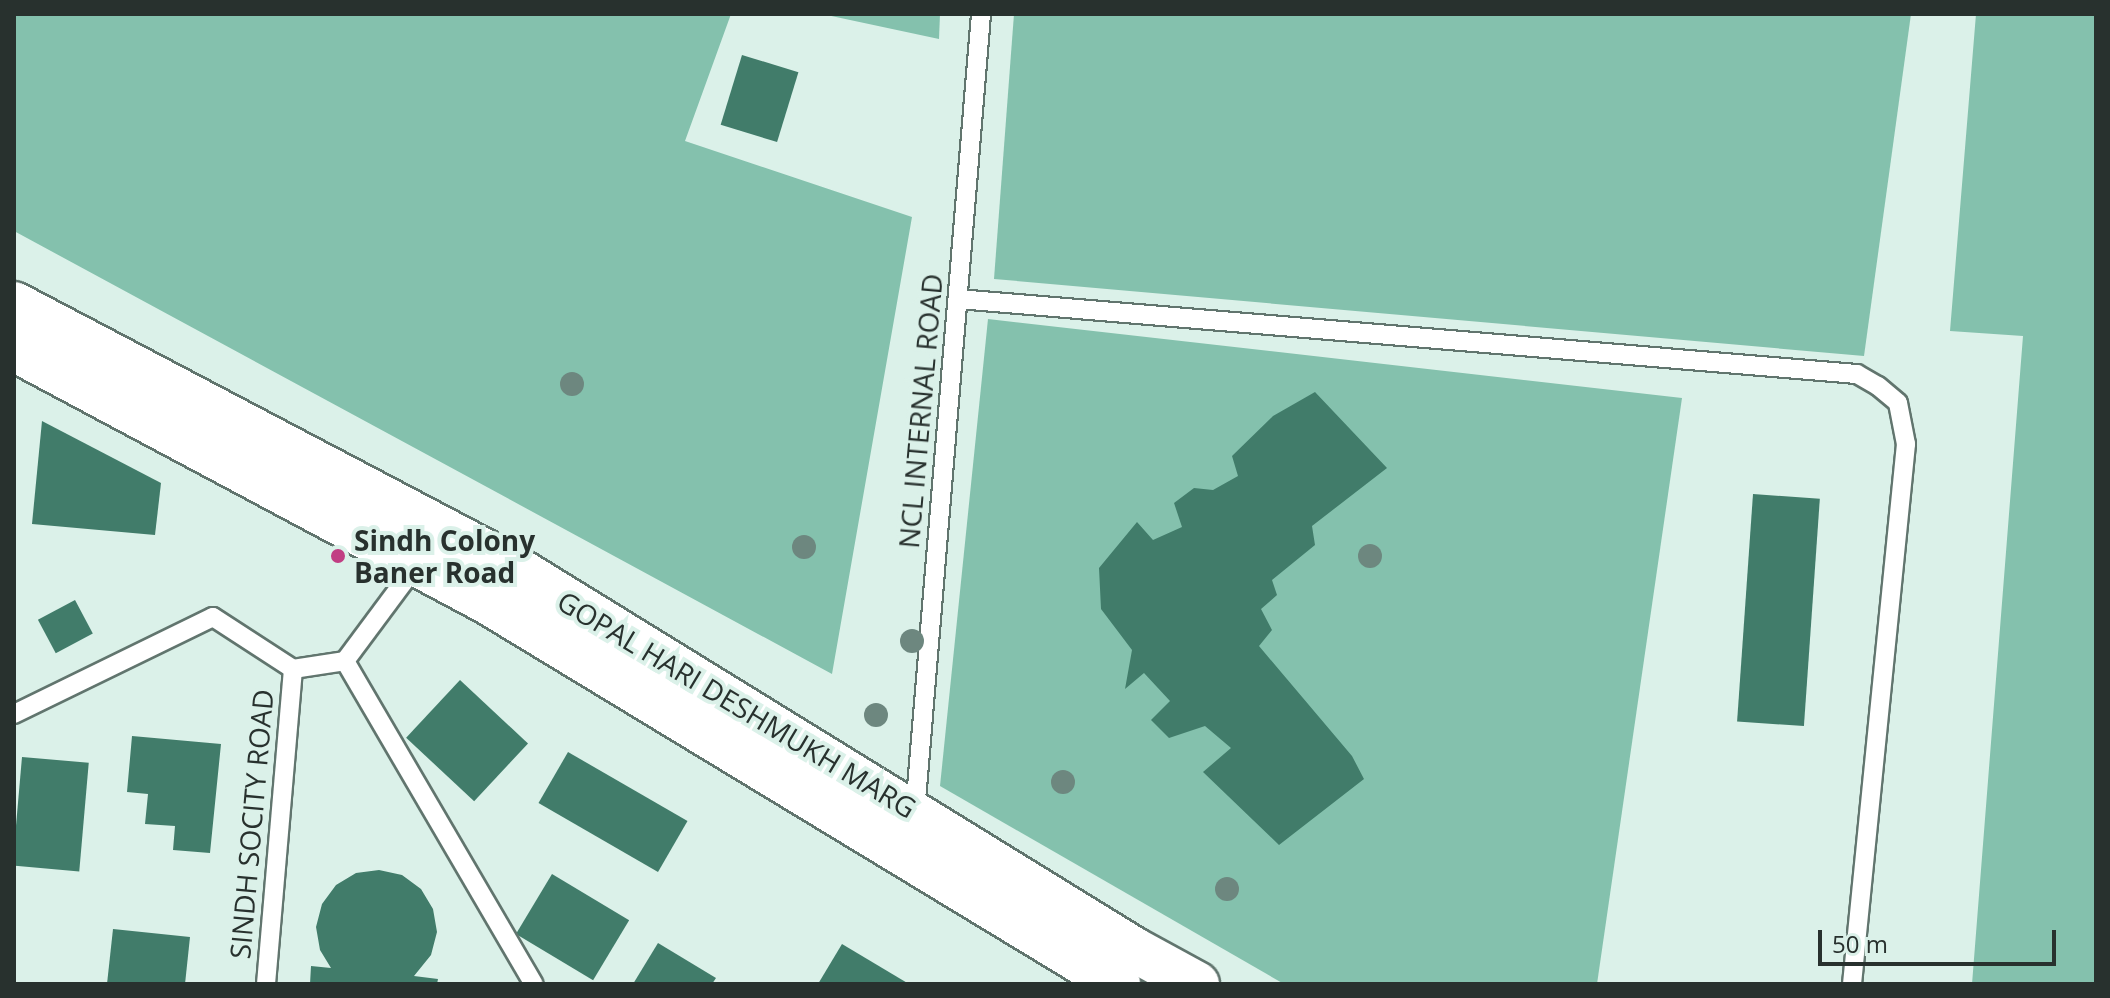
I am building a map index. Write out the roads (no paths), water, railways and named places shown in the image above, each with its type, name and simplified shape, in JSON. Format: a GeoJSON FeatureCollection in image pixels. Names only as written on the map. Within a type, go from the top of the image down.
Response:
{"type":"FeatureCollection","features":[{"type":"Feature","properties":{"kind":"main road","name":"GOPAL HARI DESHMUKH MARG"},"geometry":{"type":"LineString","coordinates":[[14,304],[430,548],[502,610],[1118,984]]}},
{"type":"Feature","properties":{"kind":"main road","name":"GOPAL HARI DESHMUKH MARG"},"geometry":{"type":"LineString","coordinates":[[14,349],[430,548],[510,565],[1133,949],[1197,984]]}},
{"type":"Feature","properties":{"kind":"lane","name":"NCL INTERNAL ROAD"},"geometry":{"type":"LineString","coordinates":[[915,812],[981,14]]}},
{"type":"Feature","properties":{"kind":"lane"},"geometry":{"type":"LineString","coordinates":[[958,299],[1857,374],[1878,386],[1898,403],[1906,444],[1852,984]]}},
{"type":"Feature","properties":{"kind":"lane"},"geometry":{"type":"LineString","coordinates":[[14,714],[213,617],[293,669],[345,661],[430,548]]}},
{"type":"Feature","properties":{"kind":"lane"},"geometry":{"type":"LineString","coordinates":[[345,661],[534,984]]}},
{"type":"Feature","properties":{"kind":"lane","name":"SINDH SOCITY ROAD"},"geometry":{"type":"LineString","coordinates":[[266,984],[293,669]]}},
{"type":"Feature","properties":{"kind":"place","name":"Sindh Colony Baner Road"},"geometry":{"type":"Point","coordinates":[338,556]}}]}
